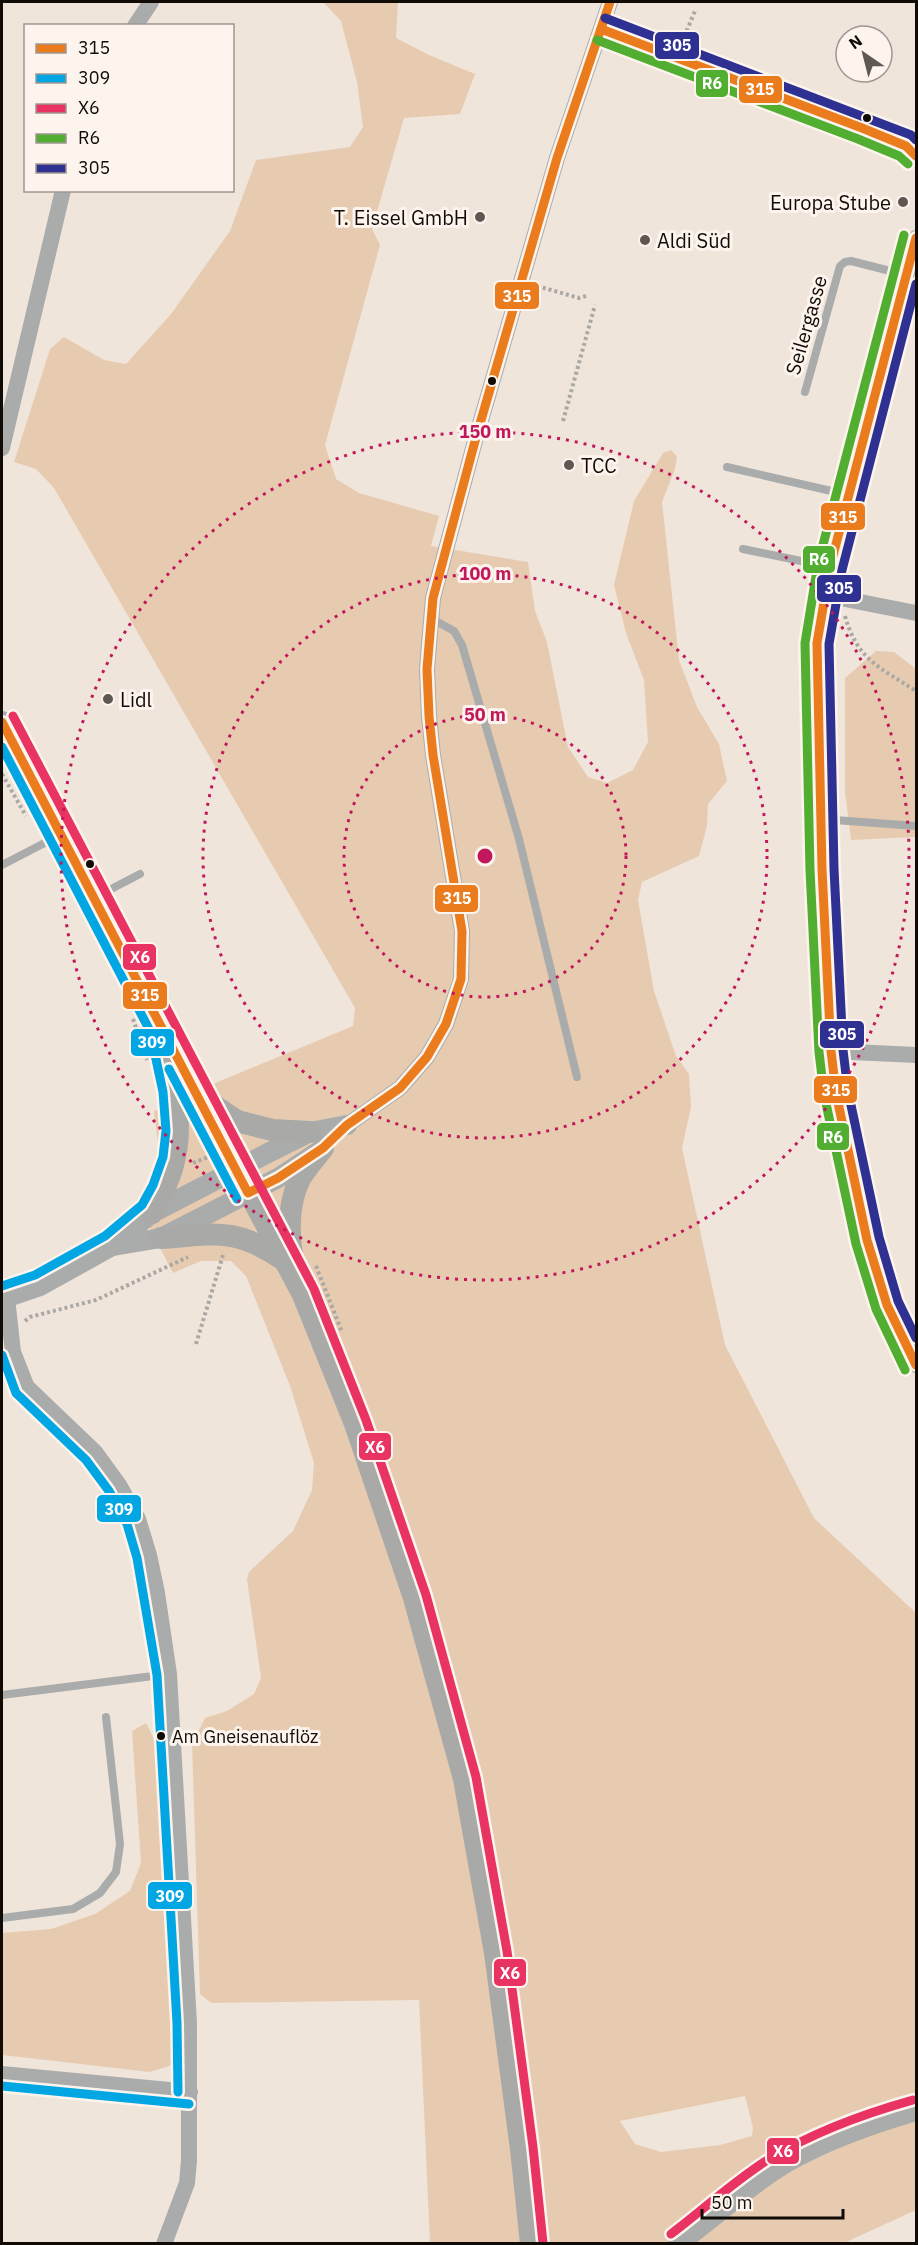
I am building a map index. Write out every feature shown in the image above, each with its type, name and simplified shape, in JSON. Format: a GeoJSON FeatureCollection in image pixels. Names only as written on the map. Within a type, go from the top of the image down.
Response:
{"type":"FeatureCollection","features":[{"type":"Feature","properties":{"kind":"main road"},"geometry":{"type":"LineString","coordinates":[[2,722],[52,839],[94,898],[303,1295],[356,1424],[414,1598],[464,1779],[495,1953],[531,2244]]}},
{"type":"Feature","properties":{"kind":"main road"},"geometry":{"type":"LineString","coordinates":[[152,1214],[175,1160],[178,1131],[175,1090],[160,1027]]}},
{"type":"Feature","properties":{"kind":"main road"},"geometry":{"type":"LineString","coordinates":[[196,1094],[237,1121],[317,1140],[298,1182],[291,1211],[292,1254],[303,1295]]}},
{"type":"Feature","properties":{"kind":"main road"},"geometry":{"type":"LineString","coordinates":[[161,1238],[224,1233],[263,1245],[284,1260]]}},
{"type":"Feature","properties":{"kind":"street"},"geometry":{"type":"LineString","coordinates":[[136,24],[151,2]]}},
{"type":"Feature","properties":{"kind":"street"},"geometry":{"type":"LineString","coordinates":[[27,1386],[13,1352],[4,1299],[40,1286],[112,1246],[152,1214],[203,1186],[236,1170],[317,1140],[347,1125],[400,1088],[427,1057],[446,1024],[461,979],[462,931],[433,755],[429,716],[427,669],[433,598],[475,441],[557,158],[610,2]]}},
{"type":"Feature","properties":{"kind":"street"},"geometry":{"type":"LineString","coordinates":[[601,29],[894,141],[906,146],[916,156]]}},
{"type":"Feature","properties":{"kind":"street"},"geometry":{"type":"LineString","coordinates":[[2,448],[63,192]]}},
{"type":"Feature","properties":{"kind":"street"},"geometry":{"type":"LineString","coordinates":[[916,238],[830,567],[833,596],[817,642],[821,819],[831,1051],[849,1162],[867,1240],[887,1305],[916,1365]]}},
{"type":"Feature","properties":{"kind":"street"},"geometry":{"type":"LineString","coordinates":[[833,596],[916,613]]}},
{"type":"Feature","properties":{"kind":"street"},"geometry":{"type":"LineString","coordinates":[[831,1051],[916,1055]]}},
{"type":"Feature","properties":{"kind":"street"},"geometry":{"type":"LineString","coordinates":[[112,1246],[161,1238],[278,1178],[317,1140]]}},
{"type":"Feature","properties":{"kind":"street"},"geometry":{"type":"LineString","coordinates":[[4,1367],[27,1386],[95,1452],[119,1485],[138,1519],[153,1574],[169,1674],[189,2023],[190,2092],[187,2183],[164,2244]]}},
{"type":"Feature","properties":{"kind":"street"},"geometry":{"type":"LineString","coordinates":[[2,2074],[190,2092]]}},
{"type":"Feature","properties":{"kind":"street"},"geometry":{"type":"LineString","coordinates":[[678,2244],[774,2171],[822,2145],[884,2120],[916,2111]]}},
{"type":"Feature","properties":{"kind":"lane","name":"Seilergasse"},"geometry":{"type":"LineString","coordinates":[[805,392],[840,266],[845,261],[851,261],[906,275]]}},
{"type":"Feature","properties":{"kind":"lane"},"geometry":{"type":"LineString","coordinates":[[727,467],[850,495]]}},
{"type":"Feature","properties":{"kind":"lane"},"geometry":{"type":"LineString","coordinates":[[743,549],[830,567]]}},
{"type":"Feature","properties":{"kind":"lane"},"geometry":{"type":"LineString","coordinates":[[431,618],[454,631],[462,645],[519,839],[577,1077]]}},
{"type":"Feature","properties":{"kind":"lane"},"geometry":{"type":"LineString","coordinates":[[821,819],[916,826]]}},
{"type":"Feature","properties":{"kind":"lane"},"geometry":{"type":"LineString","coordinates":[[2,865],[52,839]]}},
{"type":"Feature","properties":{"kind":"lane"},"geometry":{"type":"LineString","coordinates":[[94,898],[140,874]]}},
{"type":"Feature","properties":{"kind":"lane"},"geometry":{"type":"LineString","coordinates":[[2,1695],[169,1674]]}},
{"type":"Feature","properties":{"kind":"lane"},"geometry":{"type":"LineString","coordinates":[[2,1918],[73,1909],[100,1893],[116,1872],[120,1844],[106,1718]]}},
{"type":"Feature","properties":{"kind":"path"},"geometry":{"type":"LineString","coordinates":[[676,57],[695,11]]}},
{"type":"Feature","properties":{"kind":"path"},"geometry":{"type":"LineString","coordinates":[[522,282],[579,298],[586,296]]}},
{"type":"Feature","properties":{"kind":"path"},"geometry":{"type":"LineString","coordinates":[[563,421],[595,305]]}},
{"type":"Feature","properties":{"kind":"path"},"geometry":{"type":"LineString","coordinates":[[833,596],[850,635],[860,651],[873,663],[916,692]]}},
{"type":"Feature","properties":{"kind":"path"},"geometry":{"type":"LineString","coordinates":[[2,774],[52,839]]}},
{"type":"Feature","properties":{"kind":"path"},"geometry":{"type":"LineString","coordinates":[[133,1017],[150,1070]]}},
{"type":"Feature","properties":{"kind":"path"},"geometry":{"type":"LineString","coordinates":[[175,1160],[192,1163],[203,1186]]}},
{"type":"Feature","properties":{"kind":"path"},"geometry":{"type":"LineString","coordinates":[[196,1344],[224,1251],[215,1252]]}},
{"type":"Feature","properties":{"kind":"path"},"geometry":{"type":"LineString","coordinates":[[22,1323],[30,1317],[96,1300],[191,1256]]}},
{"type":"Feature","properties":{"kind":"shaded area"},"geometry":{"type":"Polygon","coordinates":[[[323,2],[398,2],[396,38],[475,74],[460,114],[404,118],[372,229],[380,245],[325,445],[336,479],[359,493],[439,516],[431,546],[528,562],[535,611],[547,642],[568,747],[588,777],[607,783],[633,770],[648,742],[644,680],[626,633],[614,585],[634,501],[663,453],[671,450],[677,456],[675,469],[662,502],[679,660],[697,707],[719,744],[727,781],[708,804],[707,826],[699,856],[642,882],[638,900],[654,991],[676,1056],[689,1074],[691,1107],[682,1148],[725,1345],[814,1518],[916,1613],[916,2210],[844,2243],[430,2243],[419,2000],[211,2003],[200,1994],[192,1744],[205,1718],[227,1711],[254,1694],[261,1678],[247,1580],[249,1572],[293,1531],[312,1490],[314,1463],[290,1386],[246,1276],[231,1261],[201,1261],[173,1273],[136,1201],[153,1172],[158,1144],[154,1111],[353,1026],[355,1008],[54,488],[36,469],[14,462],[50,349],[64,337],[104,360],[126,364],[171,314],[230,231],[256,160],[350,147],[363,127],[357,82],[341,21],[323,2]],[[745,2096],[620,2121],[635,2144],[661,2152],[720,2145],[752,2136],[753,2128],[745,2096]]]}},
{"type":"Feature","properties":{"kind":"shaded area"},"geometry":{"type":"Polygon","coordinates":[[[876,651],[894,652],[916,669],[916,837],[851,840],[845,792],[845,678],[876,651]]]}},
{"type":"Feature","properties":{"kind":"shaded area"},"geometry":{"type":"Polygon","coordinates":[[[146,1723],[155,1741],[174,2057],[172,2065],[150,2072],[2,2055],[2,1933],[51,1929],[95,1914],[130,1891],[141,1863],[132,1731],[146,1723]]]}},
{"type":"Feature","properties":{"kind":"transit line","name":"315"},"geometry":{"type":"LineString","coordinates":[[2,722],[248,1193],[278,1178],[323,1148],[347,1125],[400,1088],[427,1057],[446,1024],[461,979],[462,931],[433,755],[429,716],[427,669],[433,598],[475,441],[557,158],[610,2]]}},
{"type":"Feature","properties":{"kind":"transit line","name":"305"},"geometry":{"type":"LineString","coordinates":[[605,18],[911,135],[916,140]]}},
{"type":"Feature","properties":{"kind":"transit line","name":"315"},"geometry":{"type":"LineString","coordinates":[[601,29],[862,128],[906,146],[916,156]]}},
{"type":"Feature","properties":{"kind":"transit line","name":"R6"},"geometry":{"type":"LineString","coordinates":[[597,40],[858,139],[899,156],[908,164]]}},
{"type":"Feature","properties":{"kind":"transit line","name":"R6"},"geometry":{"type":"LineString","coordinates":[[904,235],[818,564],[805,643],[810,870],[819,1052],[824,1094],[856,1244],[876,1309],[905,1370]]}},
{"type":"Feature","properties":{"kind":"transit line","name":"315"},"geometry":{"type":"LineString","coordinates":[[916,238],[830,567],[817,643],[822,869],[831,1051],[836,1093],[867,1240],[887,1305],[916,1365]]}},
{"type":"Feature","properties":{"kind":"transit line","name":"305"},"geometry":{"type":"LineString","coordinates":[[916,284],[842,570],[829,644],[834,869],[843,1050],[848,1091],[879,1237],[898,1301],[916,1338]]}},
{"type":"Feature","properties":{"kind":"transit line","name":"X6"},"geometry":{"type":"LineString","coordinates":[[13,716],[314,1289],[366,1420],[426,1595],[476,1777],[507,1951],[533,2147],[543,2243]]}},
{"type":"Feature","properties":{"kind":"transit line","name":"309"},"geometry":{"type":"LineString","coordinates":[[2,747],[150,1031],[163,1092],[166,1131],[163,1157],[153,1185],[142,1205],[105,1236],[35,1275],[2,1286]]}},
{"type":"Feature","properties":{"kind":"transit line","name":"309"},"geometry":{"type":"LineString","coordinates":[[169,1069],[237,1199]]}},
{"type":"Feature","properties":{"kind":"transit line","name":"309"},"geometry":{"type":"LineString","coordinates":[[2,1355],[16,1393],[86,1460],[109,1491],[127,1524],[137,1558],[157,1675],[177,2023],[178,2092]]}},
{"type":"Feature","properties":{"kind":"transit line","name":"309"},"geometry":{"type":"LineString","coordinates":[[2,2086],[189,2104]]}},
{"type":"Feature","properties":{"kind":"transit line","name":"X6"},"geometry":{"type":"LineString","coordinates":[[671,2234],[743,2177],[786,2149],[839,2125],[913,2100]]}},
{"type":"Feature","properties":{"kind":"place","name":"Europa Stube"},"geometry":{"type":"Point","coordinates":[903,202]}},
{"type":"Feature","properties":{"kind":"place","name":"T. Eissel GmbH"},"geometry":{"type":"Point","coordinates":[480,217]}},
{"type":"Feature","properties":{"kind":"place","name":"Aldi Süd"},"geometry":{"type":"Point","coordinates":[645,240]}},
{"type":"Feature","properties":{"kind":"place","name":"TCC"},"geometry":{"type":"Point","coordinates":[569,465]}},
{"type":"Feature","properties":{"kind":"place","name":"Lidl"},"geometry":{"type":"Point","coordinates":[108,699]}},
{"type":"Feature","properties":{"kind":"place","name":"Am Gneisenauflöz"},"geometry":{"type":"Point","coordinates":[161,1736]}}]}
